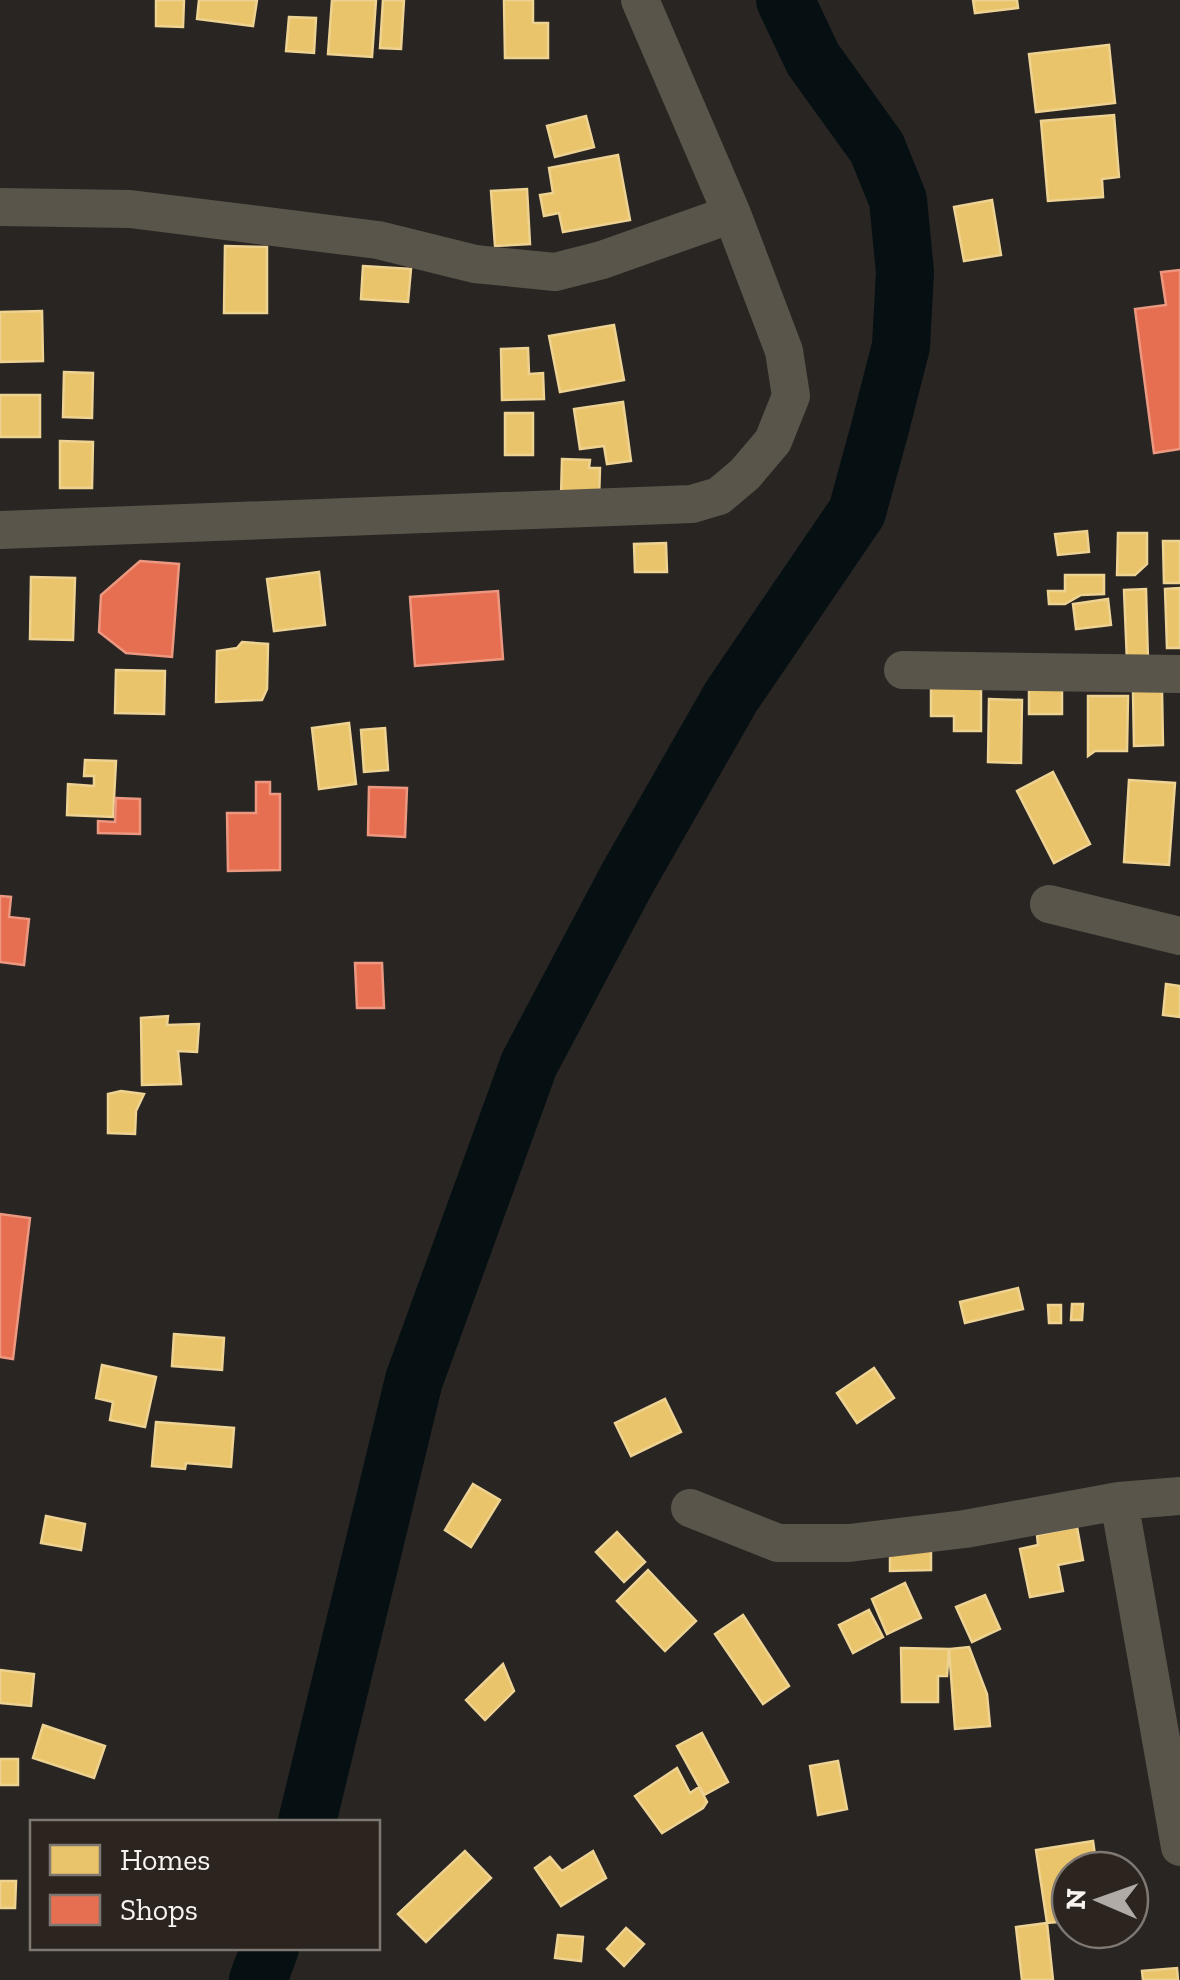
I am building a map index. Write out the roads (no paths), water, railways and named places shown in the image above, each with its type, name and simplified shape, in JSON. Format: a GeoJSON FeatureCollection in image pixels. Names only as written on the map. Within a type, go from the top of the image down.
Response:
{"type":"FeatureCollection","features":[{"type":"Feature","properties":{"kind":"street"},"geometry":{"type":"LineString","coordinates":[[0,530],[692,504],[719,496],[745,474],[772,441],[791,396],[784,351],[732,214],[640,0]]}},
{"type":"Feature","properties":{"kind":"street"},"geometry":{"type":"LineString","coordinates":[[0,207],[130,209],[378,240],[475,264],[555,272],[602,260],[732,214]]}},
{"type":"Feature","properties":{"kind":"street"},"geometry":{"type":"LineString","coordinates":[[903,670],[1180,674]]}},
{"type":"Feature","properties":{"kind":"street"},"geometry":{"type":"LineString","coordinates":[[1049,904],[1180,936]]}},
{"type":"Feature","properties":{"kind":"street"},"geometry":{"type":"LineString","coordinates":[[690,1508],[778,1543],[849,1543],[1180,1496]]}},
{"type":"Feature","properties":{"kind":"street"},"geometry":{"type":"LineString","coordinates":[[1119,1502],[1178,1822]]}},
{"type":"Feature","properties":{"kind":"waterway"},"geometry":{"type":"LineString","coordinates":[[307,1820],[414,1380],[529,1064],[627,879],[731,697],[857,512],[880,428],[901,346],[905,272],[898,200],[877,148],[813,59],[785,0]]}},
{"type":"Feature","properties":{"kind":"waterway"},"geometry":{"type":"LineString","coordinates":[[258,1980],[269,1950]]}}]}
